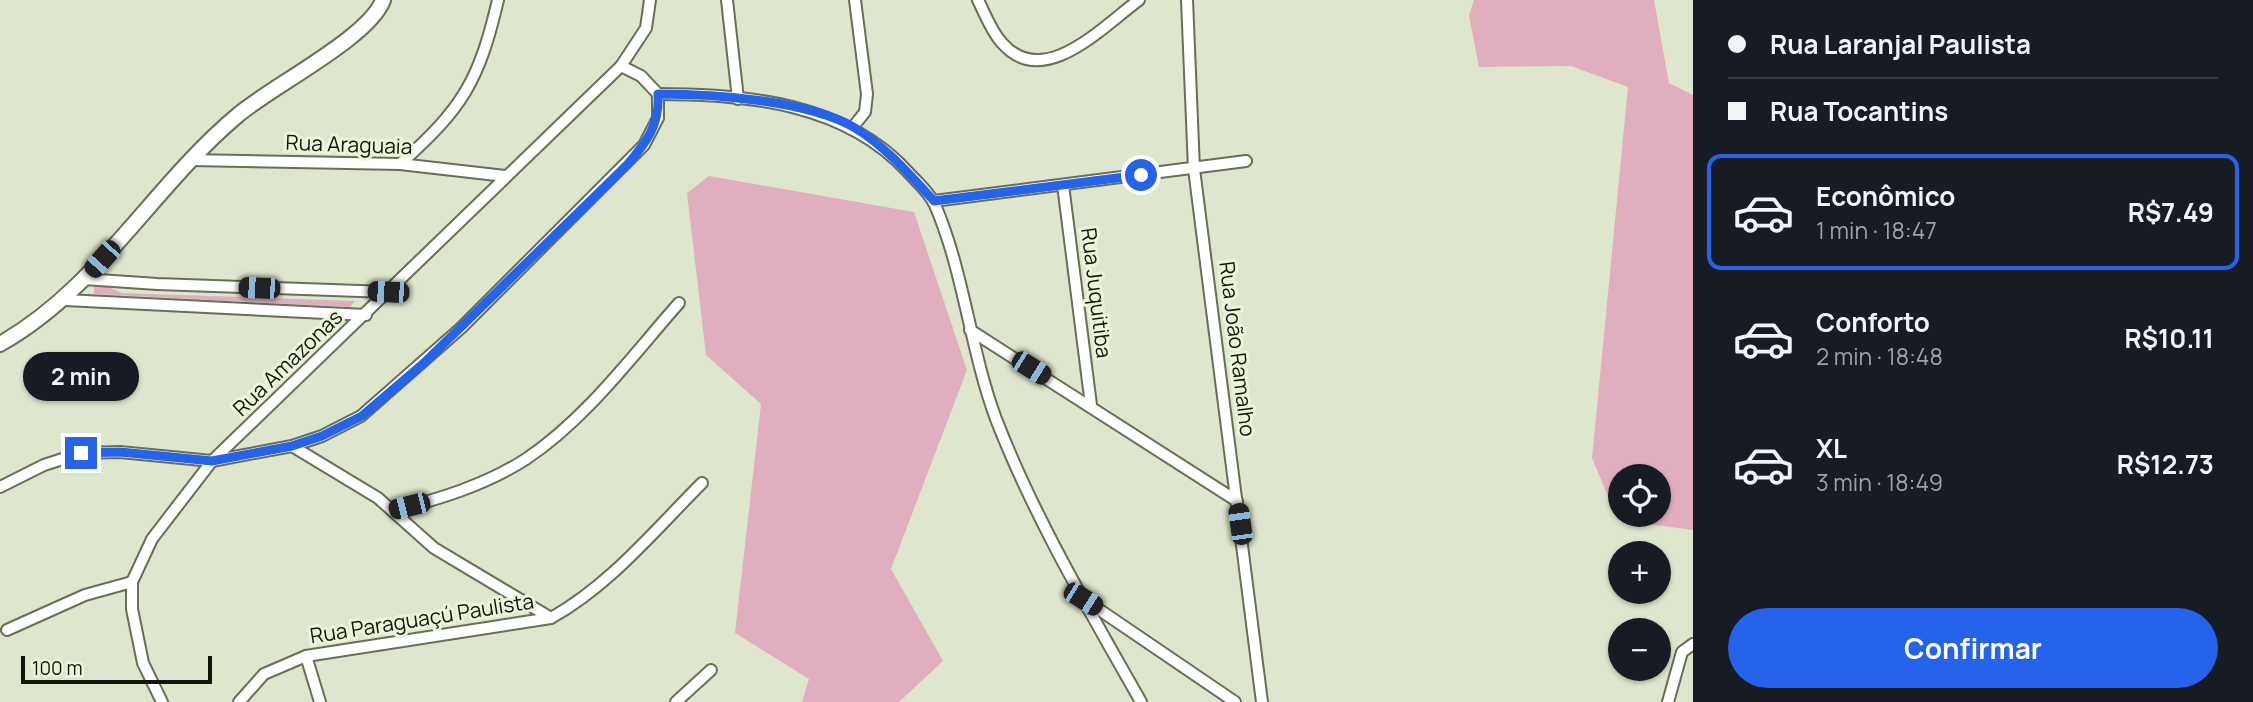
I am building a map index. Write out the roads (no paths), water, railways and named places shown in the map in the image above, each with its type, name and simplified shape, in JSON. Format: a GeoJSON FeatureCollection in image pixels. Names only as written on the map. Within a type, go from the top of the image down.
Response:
{"type":"FeatureCollection","features":[{"type":"Feature","properties":{"kind":"street"},"geometry":{"type":"LineString","coordinates":[[0,344],[65,300],[190,160],[251,103],[347,41],[366,25],[383,0]]}},
{"type":"Feature","properties":{"kind":"street"},"geometry":{"type":"LineString","coordinates":[[400,164],[442,123],[472,83],[483,59],[498,0]]}},
{"type":"Feature","properties":{"kind":"street","name":"Rua Amazonas"},"geometry":{"type":"LineString","coordinates":[[162,702],[144,663],[135,634],[132,582],[152,538],[212,461],[621,66],[646,28],[650,0]]}},
{"type":"Feature","properties":{"kind":"street"},"geometry":{"type":"LineString","coordinates":[[727,0],[738,99]]}},
{"type":"Feature","properties":{"kind":"street"},"geometry":{"type":"LineString","coordinates":[[853,127],[865,112],[867,94],[855,0]]}},
{"type":"Feature","properties":{"kind":"street"},"geometry":{"type":"LineString","coordinates":[[978,0],[1005,47],[1021,57],[1040,61],[1059,59],[1139,0]]}},
{"type":"Feature","properties":{"kind":"street","name":"Rua João Ramalho"},"geometry":{"type":"LineString","coordinates":[[1187,0],[1194,169],[1262,702]]}},
{"type":"Feature","properties":{"kind":"street"},"geometry":{"type":"LineString","coordinates":[[621,66],[641,76],[658,94],[738,99],[830,117],[853,127],[903,167],[934,201],[984,384],[1008,448],[1083,599],[1141,702]]}},
{"type":"Feature","properties":{"kind":"street"},"geometry":{"type":"LineString","coordinates":[[0,487],[44,465],[81,453],[120,452],[212,461],[292,446],[322,436],[362,416],[461,328],[644,145],[658,118],[658,94]]}},
{"type":"Feature","properties":{"kind":"street","name":"Rua Araguaia"},"geometry":{"type":"LineString","coordinates":[[190,160],[400,164],[505,176]]}},
{"type":"Feature","properties":{"kind":"street"},"geometry":{"type":"LineString","coordinates":[[934,201],[1245,161]]}},
{"type":"Feature","properties":{"kind":"street","name":"Rua Juquitiba"},"geometry":{"type":"LineString","coordinates":[[1063,186],[1091,405]]}},
{"type":"Feature","properties":{"kind":"street"},"geometry":{"type":"LineString","coordinates":[[84,279],[157,285],[388,292]]}},
{"type":"Feature","properties":{"kind":"street"},"geometry":{"type":"LineString","coordinates":[[65,300],[366,315]]}},
{"type":"Feature","properties":{"kind":"street"},"geometry":{"type":"LineString","coordinates":[[393,511],[468,489],[526,459],[576,416],[679,303]]}},
{"type":"Feature","properties":{"kind":"street"},"geometry":{"type":"LineString","coordinates":[[970,330],[1091,405],[1237,502]]}},
{"type":"Feature","properties":{"kind":"street"},"geometry":{"type":"LineString","coordinates":[[292,446],[363,488],[434,548],[551,618]]}},
{"type":"Feature","properties":{"kind":"street","name":"Rua Paraguaçú Paulista"},"geometry":{"type":"LineString","coordinates":[[239,702],[264,674],[306,656],[551,618],[580,601],[601,584],[702,483]]}},
{"type":"Feature","properties":{"kind":"street"},"geometry":{"type":"LineString","coordinates":[[7,630],[85,595],[132,582]]}},
{"type":"Feature","properties":{"kind":"street"},"geometry":{"type":"LineString","coordinates":[[1083,599],[1235,702]]}},
{"type":"Feature","properties":{"kind":"street"},"geometry":{"type":"LineString","coordinates":[[1668,702],[1682,652],[1693,644]]}},
{"type":"Feature","properties":{"kind":"street"},"geometry":{"type":"LineString","coordinates":[[306,656],[320,702]]}},
{"type":"Feature","properties":{"kind":"street"},"geometry":{"type":"LineString","coordinates":[[676,702],[711,670]]}}]}
